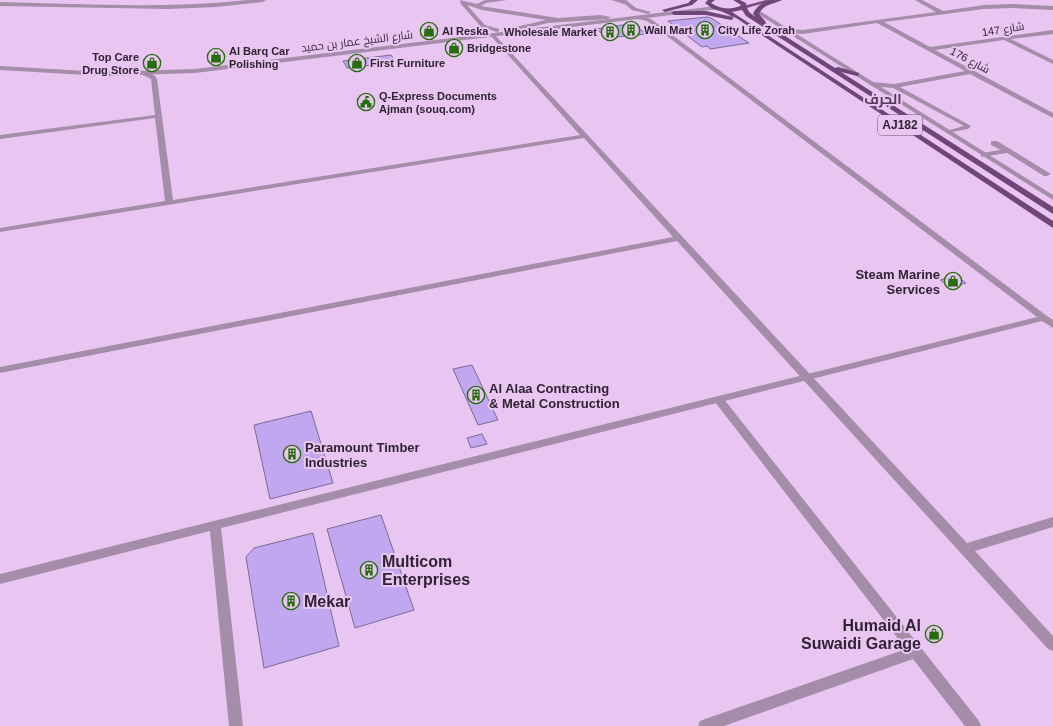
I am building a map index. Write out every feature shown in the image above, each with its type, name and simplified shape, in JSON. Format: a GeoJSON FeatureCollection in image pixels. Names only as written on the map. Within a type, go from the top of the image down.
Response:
{"type":"FeatureCollection","features":[{"type":"Feature","properties":{"kind":"highway"},"geometry":{"type":"LineString","coordinates":[[665,10],[690,4],[695,0]]}},
{"type":"Feature","properties":{"kind":"highway"},"geometry":{"type":"LineString","coordinates":[[710,1],[710,6],[719,9],[735,10],[743,7],[744,4],[736,0]]}},
{"type":"Feature","properties":{"kind":"highway"},"geometry":{"type":"LineString","coordinates":[[765,26],[756,14],[757,10],[763,5],[779,0]]}},
{"type":"Feature","properties":{"kind":"highway","name":"AJ182"},"geometry":{"type":"LineString","coordinates":[[743,7],[748,15],[1053,211]]}},
{"type":"Feature","properties":{"kind":"highway","name":"AJ182"},"geometry":{"type":"LineString","coordinates":[[719,9],[748,25],[1053,225]]}},
{"type":"Feature","properties":{"kind":"highway"},"geometry":{"type":"LineString","coordinates":[[674,13],[713,14],[732,18],[748,25]]}},
{"type":"Feature","properties":{"kind":"highway"},"geometry":{"type":"LineString","coordinates":[[826,65],[857,74]]}},
{"type":"Feature","properties":{"kind":"highway"},"geometry":{"type":"LineString","coordinates":[[900,102],[906,116]]}},
{"type":"Feature","properties":{"kind":"highway"},"geometry":{"type":"LineString","coordinates":[[1033,199],[1053,206]]}},
{"type":"Feature","properties":{"kind":"main road"},"geometry":{"type":"LineString","coordinates":[[743,7],[773,0]]}},
{"type":"Feature","properties":{"kind":"street"},"geometry":{"type":"LineString","coordinates":[[0,4],[168,6],[216,5],[263,0]]}},
{"type":"Feature","properties":{"kind":"street"},"geometry":{"type":"LineString","coordinates":[[475,0],[484,8]]}},
{"type":"Feature","properties":{"kind":"street"},"geometry":{"type":"LineString","coordinates":[[479,5],[483,2],[504,0]]}},
{"type":"Feature","properties":{"kind":"street"},"geometry":{"type":"LineString","coordinates":[[614,0],[625,1],[634,9],[650,15],[1048,322]]}},
{"type":"Feature","properties":{"kind":"street"},"geometry":{"type":"LineString","coordinates":[[918,0],[944,12]]}},
{"type":"Feature","properties":{"kind":"street","name":"شارع الشيخ عمار بن حميد"},"geometry":{"type":"LineString","coordinates":[[650,15],[665,10],[691,7],[710,1]]}},
{"type":"Feature","properties":{"kind":"street"},"geometry":{"type":"LineString","coordinates":[[461,3],[558,20]]}},
{"type":"Feature","properties":{"kind":"street"},"geometry":{"type":"LineString","coordinates":[[461,3],[483,26],[495,32],[514,58],[585,136],[1053,645]]}},
{"type":"Feature","properties":{"kind":"street"},"geometry":{"type":"LineString","coordinates":[[800,34],[877,21],[998,6],[1053,8]]}},
{"type":"Feature","properties":{"kind":"street"},"geometry":{"type":"LineString","coordinates":[[631,15],[634,12],[634,9]]}},
{"type":"Feature","properties":{"kind":"street","name":"شارع الشيخ عمار بن حميد"},"geometry":{"type":"LineString","coordinates":[[0,68],[81,73],[143,73],[226,68],[377,51],[518,28],[608,17],[719,9]]}},
{"type":"Feature","properties":{"kind":"street"},"geometry":{"type":"LineString","coordinates":[[757,10],[788,31],[800,34],[872,84],[984,156],[1053,198]]}},
{"type":"Feature","properties":{"kind":"street","name":"شارع الشيخ عمار بن حميد"},"geometry":{"type":"LineString","coordinates":[[17,69],[153,69],[227,64],[336,48],[405,40],[477,33],[523,33],[631,15]]}},
{"type":"Feature","properties":{"kind":"street"},"geometry":{"type":"LineString","coordinates":[[518,28],[530,24],[558,20],[608,17]]}},
{"type":"Feature","properties":{"kind":"street","name":"شارع 176"},"geometry":{"type":"LineString","coordinates":[[877,21],[1053,116]]}},
{"type":"Feature","properties":{"kind":"street"},"geometry":{"type":"LineString","coordinates":[[587,23],[596,25]]}},
{"type":"Feature","properties":{"kind":"street"},"geometry":{"type":"LineString","coordinates":[[477,33],[483,30],[483,26]]}},
{"type":"Feature","properties":{"kind":"street","name":"شارع 147"},"geometry":{"type":"LineString","coordinates":[[930,50],[1053,32]]}},
{"type":"Feature","properties":{"kind":"street"},"geometry":{"type":"LineString","coordinates":[[1004,39],[1053,62]]}},
{"type":"Feature","properties":{"kind":"street"},"geometry":{"type":"LineString","coordinates":[[447,40],[456,43]]}},
{"type":"Feature","properties":{"kind":"street"},"geometry":{"type":"LineString","coordinates":[[504,59],[514,58]]}},
{"type":"Feature","properties":{"kind":"street"},"geometry":{"type":"LineString","coordinates":[[0,63],[11,62],[17,69]]}},
{"type":"Feature","properties":{"kind":"street"},"geometry":{"type":"LineString","coordinates":[[155,81],[159,76],[169,72]]}},
{"type":"Feature","properties":{"kind":"street"},"geometry":{"type":"LineString","coordinates":[[143,73],[152,76],[155,81],[169,203]]}},
{"type":"Feature","properties":{"kind":"street"},"geometry":{"type":"LineString","coordinates":[[872,84],[892,86],[973,73]]}},
{"type":"Feature","properties":{"kind":"street"},"geometry":{"type":"LineString","coordinates":[[886,92],[886,89],[892,86]]}},
{"type":"Feature","properties":{"kind":"street"},"geometry":{"type":"LineString","coordinates":[[892,86],[968,126],[966,128],[948,132]]}},
{"type":"Feature","properties":{"kind":"street"},"geometry":{"type":"LineString","coordinates":[[0,137],[159,116]]}},
{"type":"Feature","properties":{"kind":"street"},"geometry":{"type":"LineString","coordinates":[[0,230],[521,150],[585,136]]}},
{"type":"Feature","properties":{"kind":"street"},"geometry":{"type":"LineString","coordinates":[[994,143],[1046,174]]}},
{"type":"Feature","properties":{"kind":"street"},"geometry":{"type":"LineString","coordinates":[[984,156],[1008,151]]}},
{"type":"Feature","properties":{"kind":"street"},"geometry":{"type":"LineString","coordinates":[[0,370],[679,238]]}},
{"type":"Feature","properties":{"kind":"street"},"geometry":{"type":"LineString","coordinates":[[0,579],[807,377],[1048,322]]}},
{"type":"Feature","properties":{"kind":"street"},"geometry":{"type":"LineString","coordinates":[[718,400],[974,726]]}},
{"type":"Feature","properties":{"kind":"street"},"geometry":{"type":"LineString","coordinates":[[965,549],[1053,522]]}},
{"type":"Feature","properties":{"kind":"street"},"geometry":{"type":"LineString","coordinates":[[214,525],[236,726]]}},
{"type":"Feature","properties":{"kind":"street"},"geometry":{"type":"LineString","coordinates":[[705,726],[916,652]]}},
{"type":"Feature","properties":{"kind":"building","name":"City Life Zorah"},"geometry":{"type":"Polygon","coordinates":[[[707,17],[711,18],[749,43],[710,49],[707,46],[702,47],[668,21],[707,17]]]}},
{"type":"Feature","properties":{"kind":"building"},"geometry":{"type":"Polygon","coordinates":[[[629,24],[634,25],[646,34],[608,38],[596,29],[629,24]]]}},
{"type":"Feature","properties":{"kind":"building"},"geometry":{"type":"Polygon","coordinates":[[[391,55],[396,62],[347,68],[343,61],[391,55]]]}},
{"type":"Feature","properties":{"kind":"building","name":"Steam Marine Services"},"geometry":{"type":"Polygon","coordinates":[[[956,276],[966,283],[950,287],[940,280],[956,276]]]}},
{"type":"Feature","properties":{"kind":"building","name":"Al Alaa Contracting & Metal Construction"},"geometry":{"type":"Polygon","coordinates":[[[472,365],[498,420],[478,425],[453,369],[472,365]]]}},
{"type":"Feature","properties":{"kind":"building","name":"Paramount Timber Industries"},"geometry":{"type":"Polygon","coordinates":[[[311,411],[333,483],[270,499],[254,425],[311,411]]]}},
{"type":"Feature","properties":{"kind":"building"},"geometry":{"type":"Polygon","coordinates":[[[482,434],[487,444],[471,448],[467,438],[482,434]]]}},
{"type":"Feature","properties":{"kind":"building","name":"Multicom Enterprises"},"geometry":{"type":"Polygon","coordinates":[[[381,515],[414,610],[355,628],[327,529],[381,515]]]}},
{"type":"Feature","properties":{"kind":"building","name":"Mekar"},"geometry":{"type":"Polygon","coordinates":[[[313,533],[339,646],[264,668],[246,557],[254,548],[313,533]]]}},
{"type":"Feature","properties":{"kind":"place","name":"Wall Mart"},"geometry":{"type":"Point","coordinates":[631,30]}},
{"type":"Feature","properties":{"kind":"place","name":"City Life Zorah"},"geometry":{"type":"Point","coordinates":[705,30]}},
{"type":"Feature","properties":{"kind":"place","name":"Al Reska"},"geometry":{"type":"Point","coordinates":[429,31]}},
{"type":"Feature","properties":{"kind":"place","name":"Wholesale Market"},"geometry":{"type":"Point","coordinates":[610,32]}},
{"type":"Feature","properties":{"kind":"place","name":"Bridgestone"},"geometry":{"type":"Point","coordinates":[454,48]}},
{"type":"Feature","properties":{"kind":"place","name":"Al Barq Car Polishing"},"geometry":{"type":"Point","coordinates":[216,57]}},
{"type":"Feature","properties":{"kind":"place","name":"Top Care Drug Store"},"geometry":{"type":"Point","coordinates":[152,63]}},
{"type":"Feature","properties":{"kind":"place","name":"First Furniture"},"geometry":{"type":"Point","coordinates":[357,63]}},
{"type":"Feature","properties":{"kind":"place","name":"Q-Express Documents Ajman (souq.com)"},"geometry":{"type":"Point","coordinates":[366,102]}},
{"type":"Feature","properties":{"kind":"place","name":"Steam Marine Services"},"geometry":{"type":"Point","coordinates":[953,281]}},
{"type":"Feature","properties":{"kind":"place","name":"Al Alaa Contracting & Metal Construction"},"geometry":{"type":"Point","coordinates":[476,395]}},
{"type":"Feature","properties":{"kind":"place","name":"Paramount Timber Industries"},"geometry":{"type":"Point","coordinates":[292,454]}},
{"type":"Feature","properties":{"kind":"place","name":"Multicom Enterprises"},"geometry":{"type":"Point","coordinates":[369,570]}},
{"type":"Feature","properties":{"kind":"place","name":"Mekar"},"geometry":{"type":"Point","coordinates":[291,601]}},
{"type":"Feature","properties":{"kind":"place","name":"Humaid Al Suwaidi Garage"},"geometry":{"type":"Point","coordinates":[934,634]}},
{"type":"Feature","properties":{"kind":"district","name":"الجرف"},"geometry":{"type":"Point","coordinates":[883,99]}}]}
